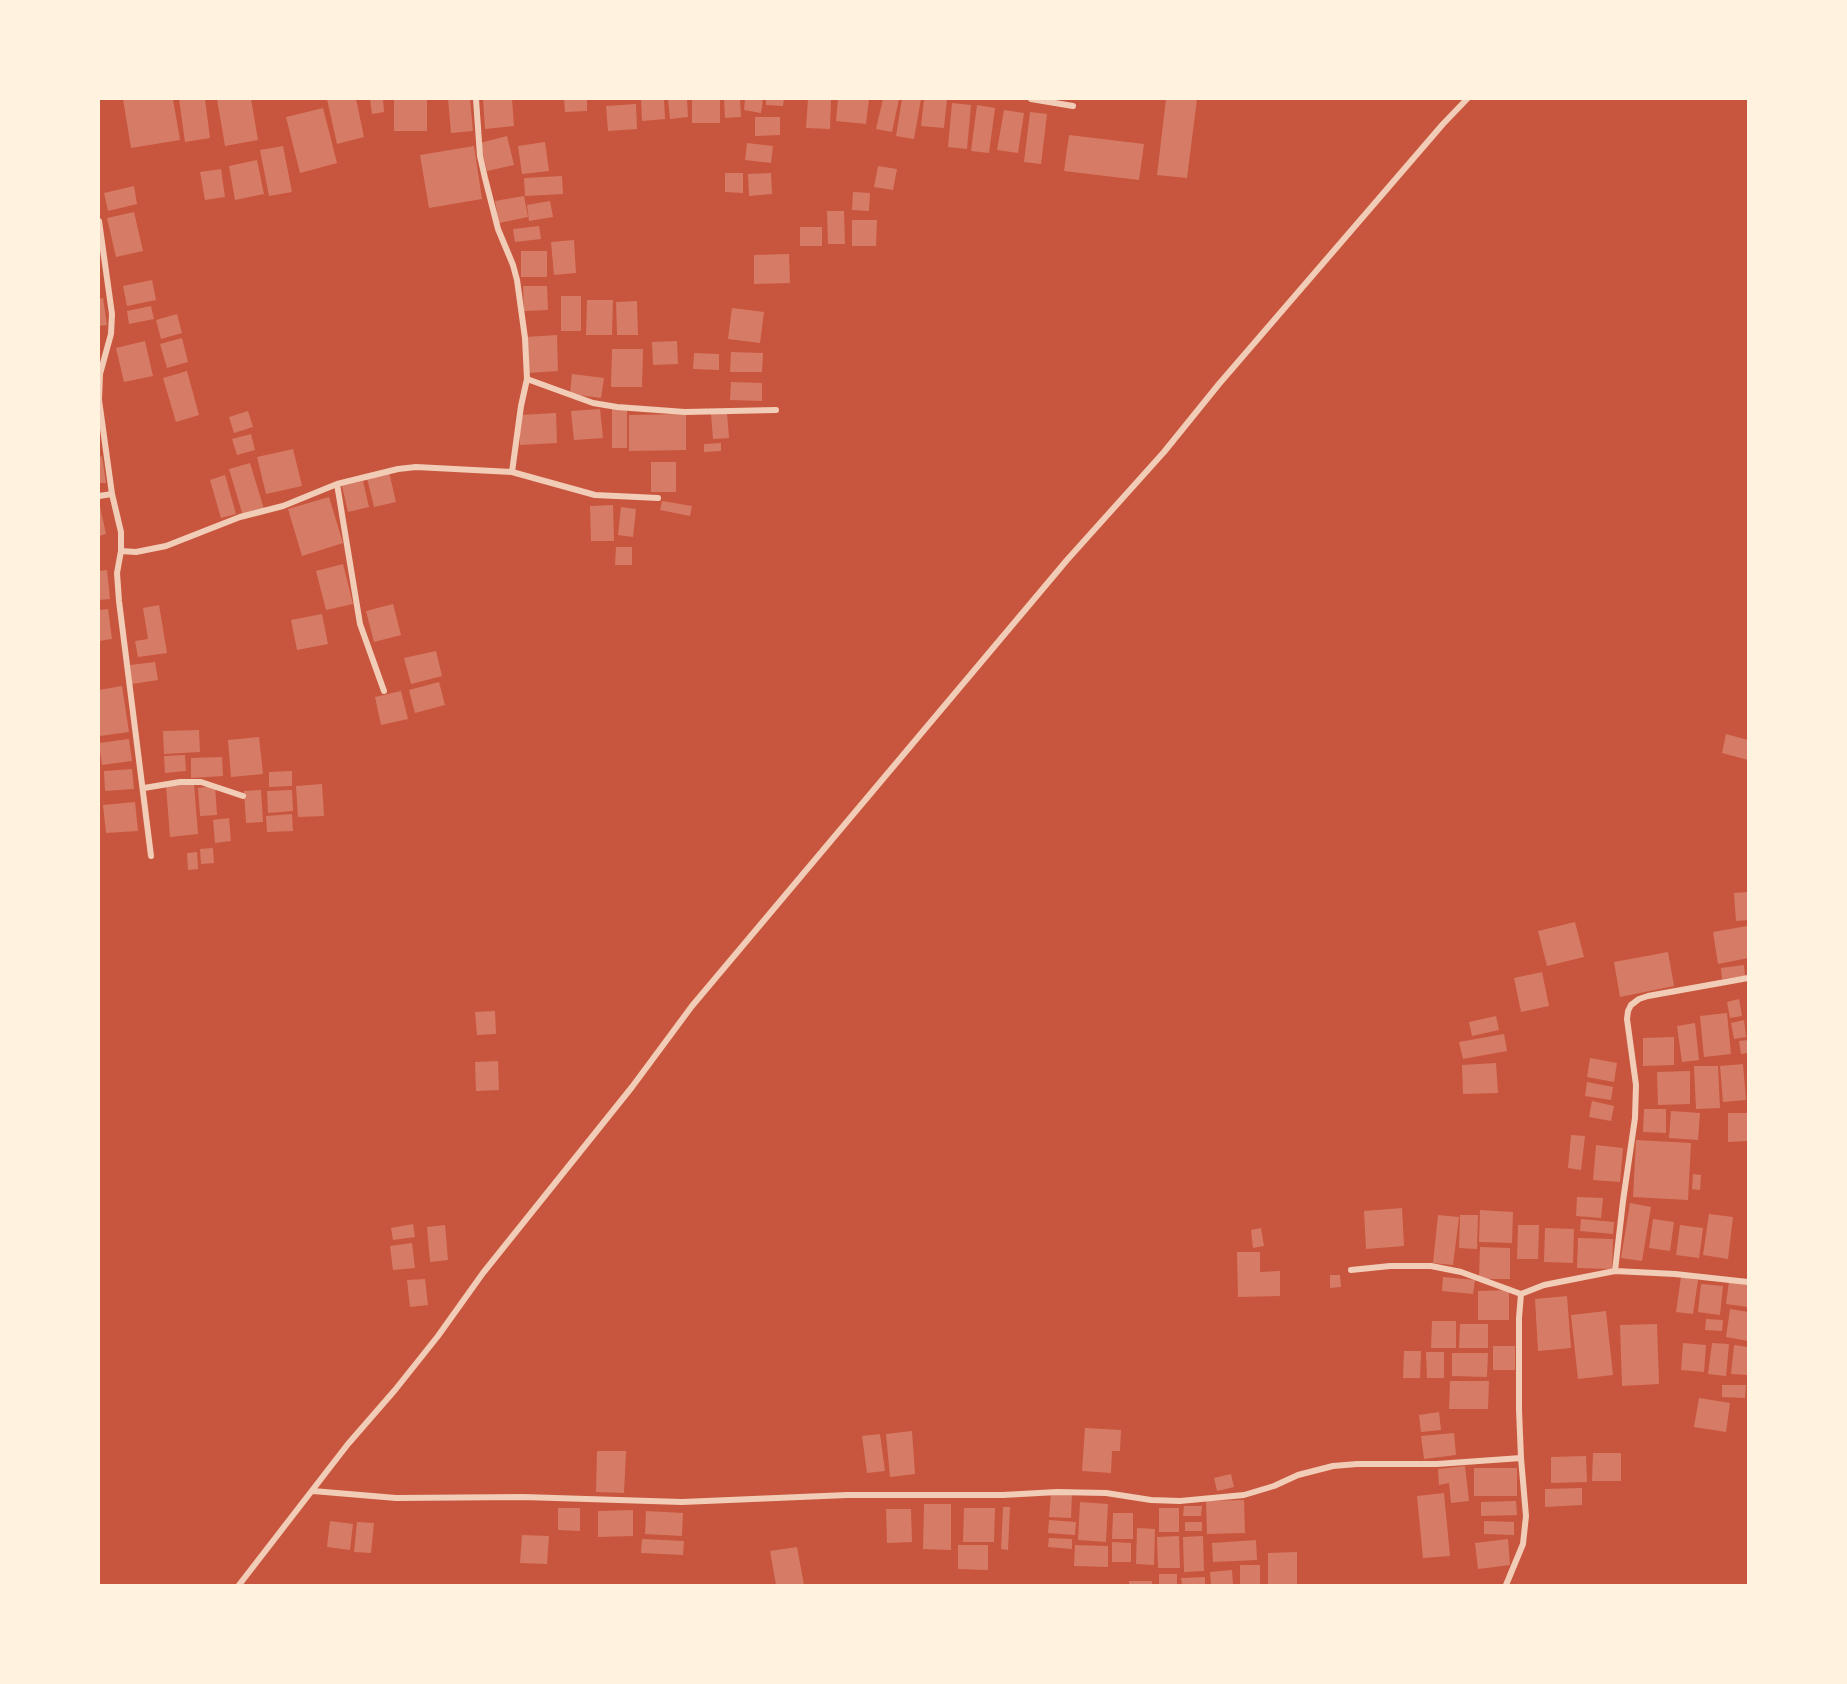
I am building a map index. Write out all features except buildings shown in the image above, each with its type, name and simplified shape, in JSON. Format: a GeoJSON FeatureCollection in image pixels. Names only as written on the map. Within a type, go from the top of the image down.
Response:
{"type":"FeatureCollection","features":[{"type":"Feature","properties":{"kind":"street"},"geometry":{"type":"LineString","coordinates":[[476,99],[484,178],[498,229],[513,265],[520,296],[527,361],[527,379],[512,472]]}},
{"type":"Feature","properties":{"kind":"street"},"geometry":{"type":"LineString","coordinates":[[1031,99],[1073,106]]}},
{"type":"Feature","properties":{"kind":"street"},"geometry":{"type":"LineString","coordinates":[[238,1585],[348,1444],[396,1390],[483,1273],[632,1087],[692,1006],[1060,569],[1164,452],[1219,384],[1467,99]]}},
{"type":"Feature","properties":{"kind":"street"},"geometry":{"type":"LineString","coordinates":[[99,221],[112,314],[111,334],[100,374],[99,393],[112,494],[121,532],[121,551],[117,573],[119,601],[151,856]]}},
{"type":"Feature","properties":{"kind":"street"},"geometry":{"type":"LineString","coordinates":[[527,379],[582,400],[610,406],[685,412],[777,410]]}},
{"type":"Feature","properties":{"kind":"street"},"geometry":{"type":"LineString","coordinates":[[121,551],[136,552],[166,546],[240,517],[283,506],[337,484],[398,469],[416,467],[512,472],[595,495],[658,498]]}},
{"type":"Feature","properties":{"kind":"street"},"geometry":{"type":"LineString","coordinates":[[337,484],[360,624],[384,691]]}},
{"type":"Feature","properties":{"kind":"street"},"geometry":{"type":"LineString","coordinates":[[99,495],[112,494]]}},
{"type":"Feature","properties":{"kind":"street"},"geometry":{"type":"LineString","coordinates":[[144,788],[180,782],[201,782],[243,795]]}},
{"type":"Feature","properties":{"kind":"street"},"geometry":{"type":"LineString","coordinates":[[1615,1271],[1635,1118],[1636,1085],[1627,1019],[1628,1011],[1631,1005],[1648,996],[1748,978]]}},
{"type":"Feature","properties":{"kind":"street"},"geometry":{"type":"LineString","coordinates":[[1351,1270],[1390,1266],[1438,1267],[1461,1272],[1521,1294],[1575,1278],[1615,1271],[1693,1275],[1748,1282]]}},
{"type":"Feature","properties":{"kind":"street"},"geometry":{"type":"LineString","coordinates":[[1506,1585],[1523,1544],[1526,1516],[1521,1458],[1518,1366],[1521,1294]]}},
{"type":"Feature","properties":{"kind":"street"},"geometry":{"type":"LineString","coordinates":[[313,1491],[396,1498],[523,1497],[682,1502],[847,1495],[1003,1495],[1057,1492],[1106,1493],[1151,1500],[1180,1501],[1244,1495],[1333,1466],[1437,1464],[1521,1458]]}}]}
